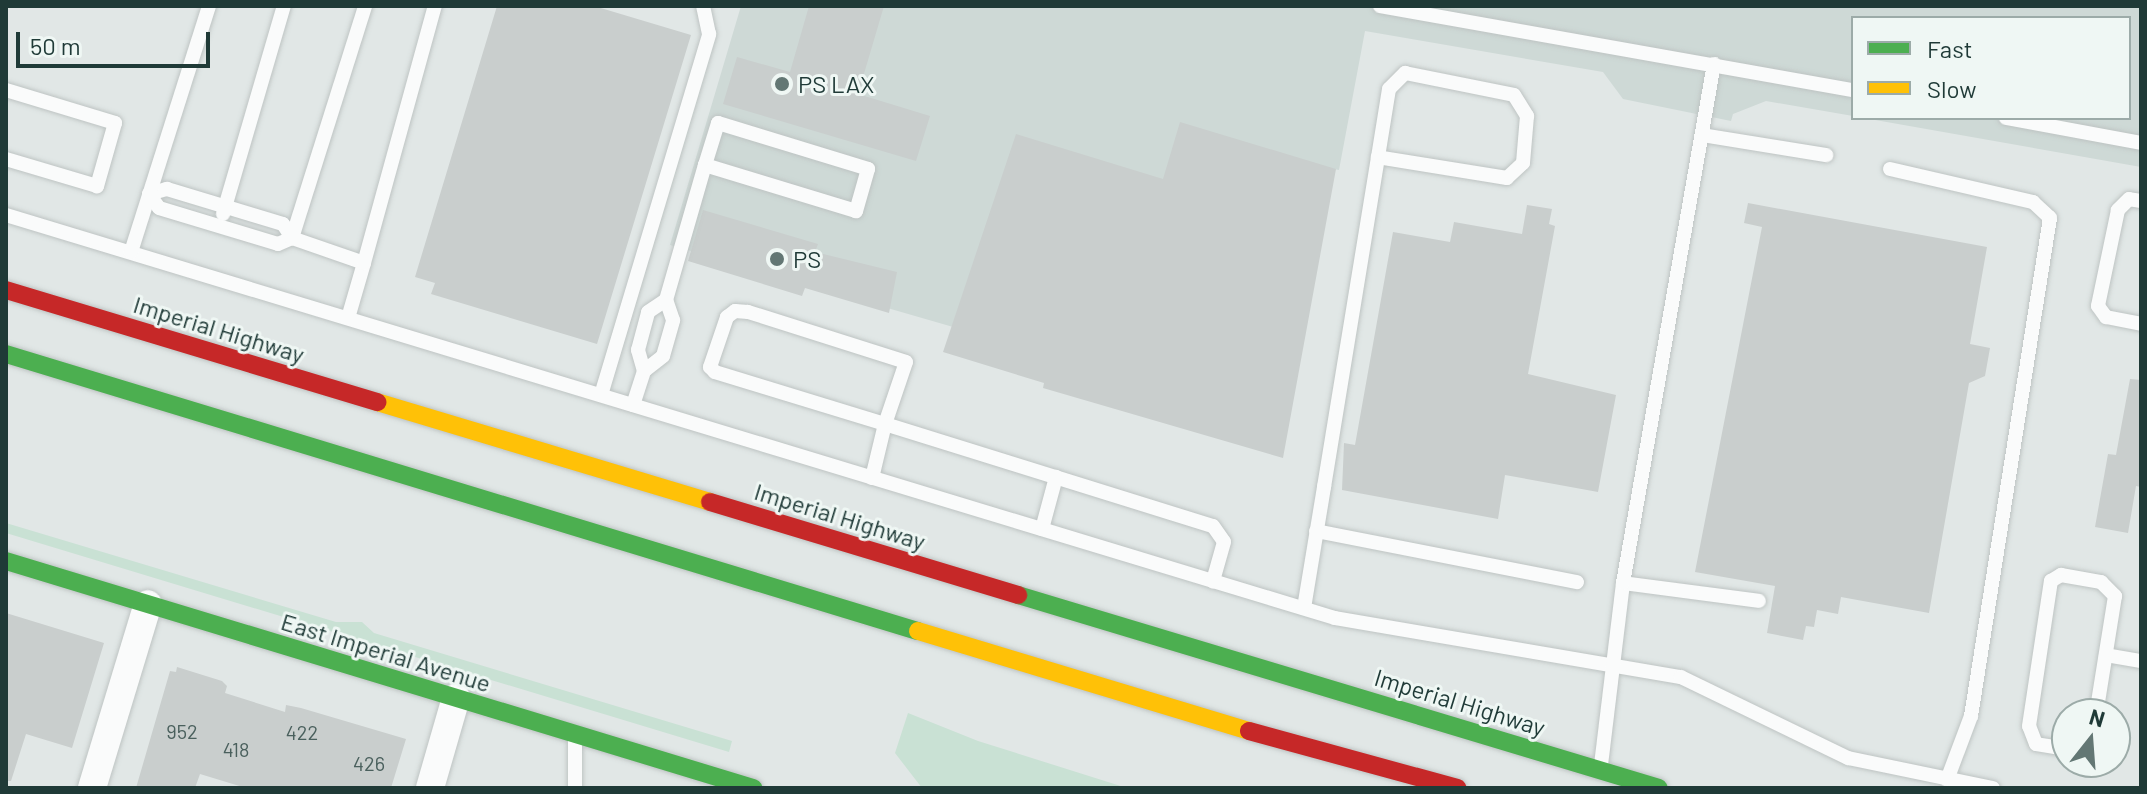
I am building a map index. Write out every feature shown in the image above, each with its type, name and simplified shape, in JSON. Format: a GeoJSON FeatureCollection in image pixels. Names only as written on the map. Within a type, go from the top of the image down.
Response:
{"type":"FeatureCollection","features":[{"type":"Feature","properties":{"kind":"main road","name":"Imperial Highway"},"geometry":{"type":"LineString","coordinates":[[6,290],[1598,779],[1659,788]]}},
{"type":"Feature","properties":{"kind":"main road"},"geometry":{"type":"LineString","coordinates":[[6,354],[1318,752],[1457,788]]}},
{"type":"Feature","properties":{"kind":"main road","name":"East Imperial Avenue"},"geometry":{"type":"LineString","coordinates":[[6,561],[753,788]]}},
{"type":"Feature","properties":{"kind":"street"},"geometry":{"type":"LineString","coordinates":[[92,788],[148,604]]}},
{"type":"Feature","properties":{"kind":"street"},"geometry":{"type":"LineString","coordinates":[[430,788],[456,698]]}},
{"type":"Feature","properties":{"kind":"lane"},"geometry":{"type":"LineString","coordinates":[[131,252],[209,6]]}},
{"type":"Feature","properties":{"kind":"lane"},"geometry":{"type":"LineString","coordinates":[[220,226],[284,6]]}},
{"type":"Feature","properties":{"kind":"lane"},"geometry":{"type":"LineString","coordinates":[[149,194],[159,208],[278,244],[292,238],[365,6]]}},
{"type":"Feature","properties":{"kind":"lane"},"geometry":{"type":"LineString","coordinates":[[348,318],[435,6]]}},
{"type":"Feature","properties":{"kind":"lane"},"geometry":{"type":"LineString","coordinates":[[601,395],[709,34],[703,6]]}},
{"type":"Feature","properties":{"kind":"lane"},"geometry":{"type":"LineString","coordinates":[[1380,6],[1851,90]]}},
{"type":"Feature","properties":{"kind":"lane"},"geometry":{"type":"LineString","coordinates":[[1598,779],[1623,583],[1714,64]]}},
{"type":"Feature","properties":{"kind":"lane"},"geometry":{"type":"LineString","coordinates":[[1304,608],[1389,89],[1405,73],[1514,95],[1527,116],[1523,163],[1507,178],[1378,157]]}},
{"type":"Feature","properties":{"kind":"lane"},"geometry":{"type":"LineString","coordinates":[[6,90],[115,123],[97,186],[6,159]]}},
{"type":"Feature","properties":{"kind":"lane"},"geometry":{"type":"LineString","coordinates":[[2017,120],[2141,143]]}},
{"type":"Feature","properties":{"kind":"lane"},"geometry":{"type":"LineString","coordinates":[[633,405],[644,371],[663,356],[673,320],[666,300],[705,165],[718,123],[868,169],[856,211],[705,165]]}},
{"type":"Feature","properties":{"kind":"lane"},"geometry":{"type":"LineString","coordinates":[[1702,135],[1826,155]]}},
{"type":"Feature","properties":{"kind":"lane"},"geometry":{"type":"LineString","coordinates":[[1890,169],[2033,202],[2050,218],[1971,716],[1947,780]]}},
{"type":"Feature","properties":{"kind":"lane"},"geometry":{"type":"LineString","coordinates":[[149,194],[167,189],[283,224],[292,238],[364,263]]}},
{"type":"Feature","properties":{"kind":"lane"},"geometry":{"type":"LineString","coordinates":[[2141,201],[2129,199],[2118,210],[2098,306],[2106,317],[2141,324]]}},
{"type":"Feature","properties":{"kind":"lane"},"geometry":{"type":"LineString","coordinates":[[6,215],[1304,608],[1381,629],[1611,663],[1681,677],[1848,758],[1993,788]]}},
{"type":"Feature","properties":{"kind":"lane"},"geometry":{"type":"LineString","coordinates":[[644,371],[638,350],[648,312],[666,300]]}},
{"type":"Feature","properties":{"kind":"lane"},"geometry":{"type":"LineString","coordinates":[[872,478],[885,424],[906,362],[748,312],[735,311],[722,329],[710,367],[715,372],[885,424],[1213,526],[1224,542],[1213,581]]}},
{"type":"Feature","properties":{"kind":"lane"},"geometry":{"type":"LineString","coordinates":[[1042,529],[1056,477]]}},
{"type":"Feature","properties":{"kind":"lane"},"geometry":{"type":"LineString","coordinates":[[1316,531],[1577,582]]}},
{"type":"Feature","properties":{"kind":"lane"},"geometry":{"type":"LineString","coordinates":[[2051,746],[2036,744],[2029,726],[2051,581],[2061,575],[2101,582],[2115,596],[2099,698]]}},
{"type":"Feature","properties":{"kind":"lane"},"geometry":{"type":"LineString","coordinates":[[1623,583],[1759,601]]}},
{"type":"Feature","properties":{"kind":"lane"},"geometry":{"type":"LineString","coordinates":[[2106,655],[2141,661]]}},
{"type":"Feature","properties":{"kind":"lane"},"geometry":{"type":"LineString","coordinates":[[575,733],[575,788]]}},
{"type":"Feature","properties":{"kind":"shaded area"},"geometry":{"type":"Polygon","coordinates":[[[741,6],[2141,6],[2141,167],[1875,120],[2131,120],[2131,16],[1851,16],[1851,116],[1766,101],[1733,114],[1731,121],[1623,99],[1603,72],[1365,31],[1339,170],[1324,167],[1250,413],[670,245],[741,6]]]}},
{"type":"Feature","properties":{"kind":"green space"},"geometry":{"type":"Polygon","coordinates":[[[6,523],[336,622],[362,622],[374,633],[732,741],[729,752],[6,533],[6,523]]]}},
{"type":"Feature","properties":{"kind":"green space"},"geometry":{"type":"Polygon","coordinates":[[[908,713],[978,741],[1127,788],[922,788],[895,753],[908,713]]]}},
{"type":"Feature","properties":{"kind":"building"},"geometry":{"type":"Polygon","coordinates":[[[497,6],[594,6],[691,35],[597,344],[431,294],[435,283],[415,277],[497,6]]]}},
{"type":"Feature","properties":{"kind":"building","name":"PS LAX"},"geometry":{"type":"Polygon","coordinates":[[[809,6],[884,6],[858,94],[930,116],[916,161],[723,104],[737,57],[790,72],[809,6]]]}},
{"type":"Feature","properties":{"kind":"building"},"geometry":{"type":"Polygon","coordinates":[[[1180,122],[1336,169],[1283,458],[1043,388],[1044,383],[943,352],[1016,134],[1163,179],[1180,122]]]}},
{"type":"Feature","properties":{"kind":"building"},"geometry":{"type":"Polygon","coordinates":[[[1748,203],[1987,247],[1970,344],[1990,348],[1985,376],[1969,383],[1929,613],[1841,597],[1838,614],[1817,610],[1814,627],[1806,626],[1803,640],[1767,633],[1775,586],[1695,572],[1762,227],[1744,223],[1748,203]]]}},
{"type":"Feature","properties":{"kind":"building"},"geometry":{"type":"Polygon","coordinates":[[[1527,205],[1552,209],[1549,224],[1555,226],[1528,374],[1616,395],[1598,492],[1505,475],[1498,519],[1342,490],[1344,443],[1355,445],[1393,232],[1450,242],[1454,222],[1522,234],[1527,205]]]}},
{"type":"Feature","properties":{"kind":"building"},"geometry":{"type":"Polygon","coordinates":[[[703,210],[818,244],[815,252],[897,272],[889,313],[805,288],[802,296],[688,261],[703,210]]]}},
{"type":"Feature","properties":{"kind":"building"},"geometry":{"type":"Polygon","coordinates":[[[2130,379],[2141,380],[2141,487],[2136,486],[2128,533],[2095,527],[2108,454],[2116,455],[2130,379]]]}},
{"type":"Feature","properties":{"kind":"building"},"geometry":{"type":"Polygon","coordinates":[[[6,613],[104,643],[72,748],[26,734],[11,781],[6,781],[6,613]]]}},
{"type":"Feature","properties":{"kind":"building"},"geometry":{"type":"Polygon","coordinates":[[[177,667],[222,681],[227,686],[225,693],[285,712],[286,705],[301,708],[406,739],[391,788],[246,788],[200,774],[195,788],[136,788],[170,671],[176,672],[177,667]]]}},
{"type":"Feature","properties":{"kind":"traffic: fast"},"geometry":{"type":"LineString","coordinates":[[6,354],[918,631]]}},
{"type":"Feature","properties":{"kind":"traffic: fast"},"geometry":{"type":"LineString","coordinates":[[6,561],[753,788]]}},
{"type":"Feature","properties":{"kind":"traffic: fast"},"geometry":{"type":"LineString","coordinates":[[1018,595],[1659,788]]}},
{"type":"Feature","properties":{"kind":"traffic: slow"},"geometry":{"type":"LineString","coordinates":[[377,402],[710,502]]}},
{"type":"Feature","properties":{"kind":"traffic: slow"},"geometry":{"type":"LineString","coordinates":[[918,631],[1249,731]]}},
{"type":"Feature","properties":{"kind":"traffic: jam"},"geometry":{"type":"LineString","coordinates":[[6,290],[377,402]]}},
{"type":"Feature","properties":{"kind":"traffic: jam"},"geometry":{"type":"LineString","coordinates":[[710,502],[1018,595]]}},
{"type":"Feature","properties":{"kind":"traffic: jam"},"geometry":{"type":"LineString","coordinates":[[1249,731],[1457,788]]}},
{"type":"Feature","properties":{"kind":"place","name":"PS LAX"},"geometry":{"type":"Point","coordinates":[782,84]}},
{"type":"Feature","properties":{"kind":"place","name":"PS"},"geometry":{"type":"Point","coordinates":[777,259]}}]}
